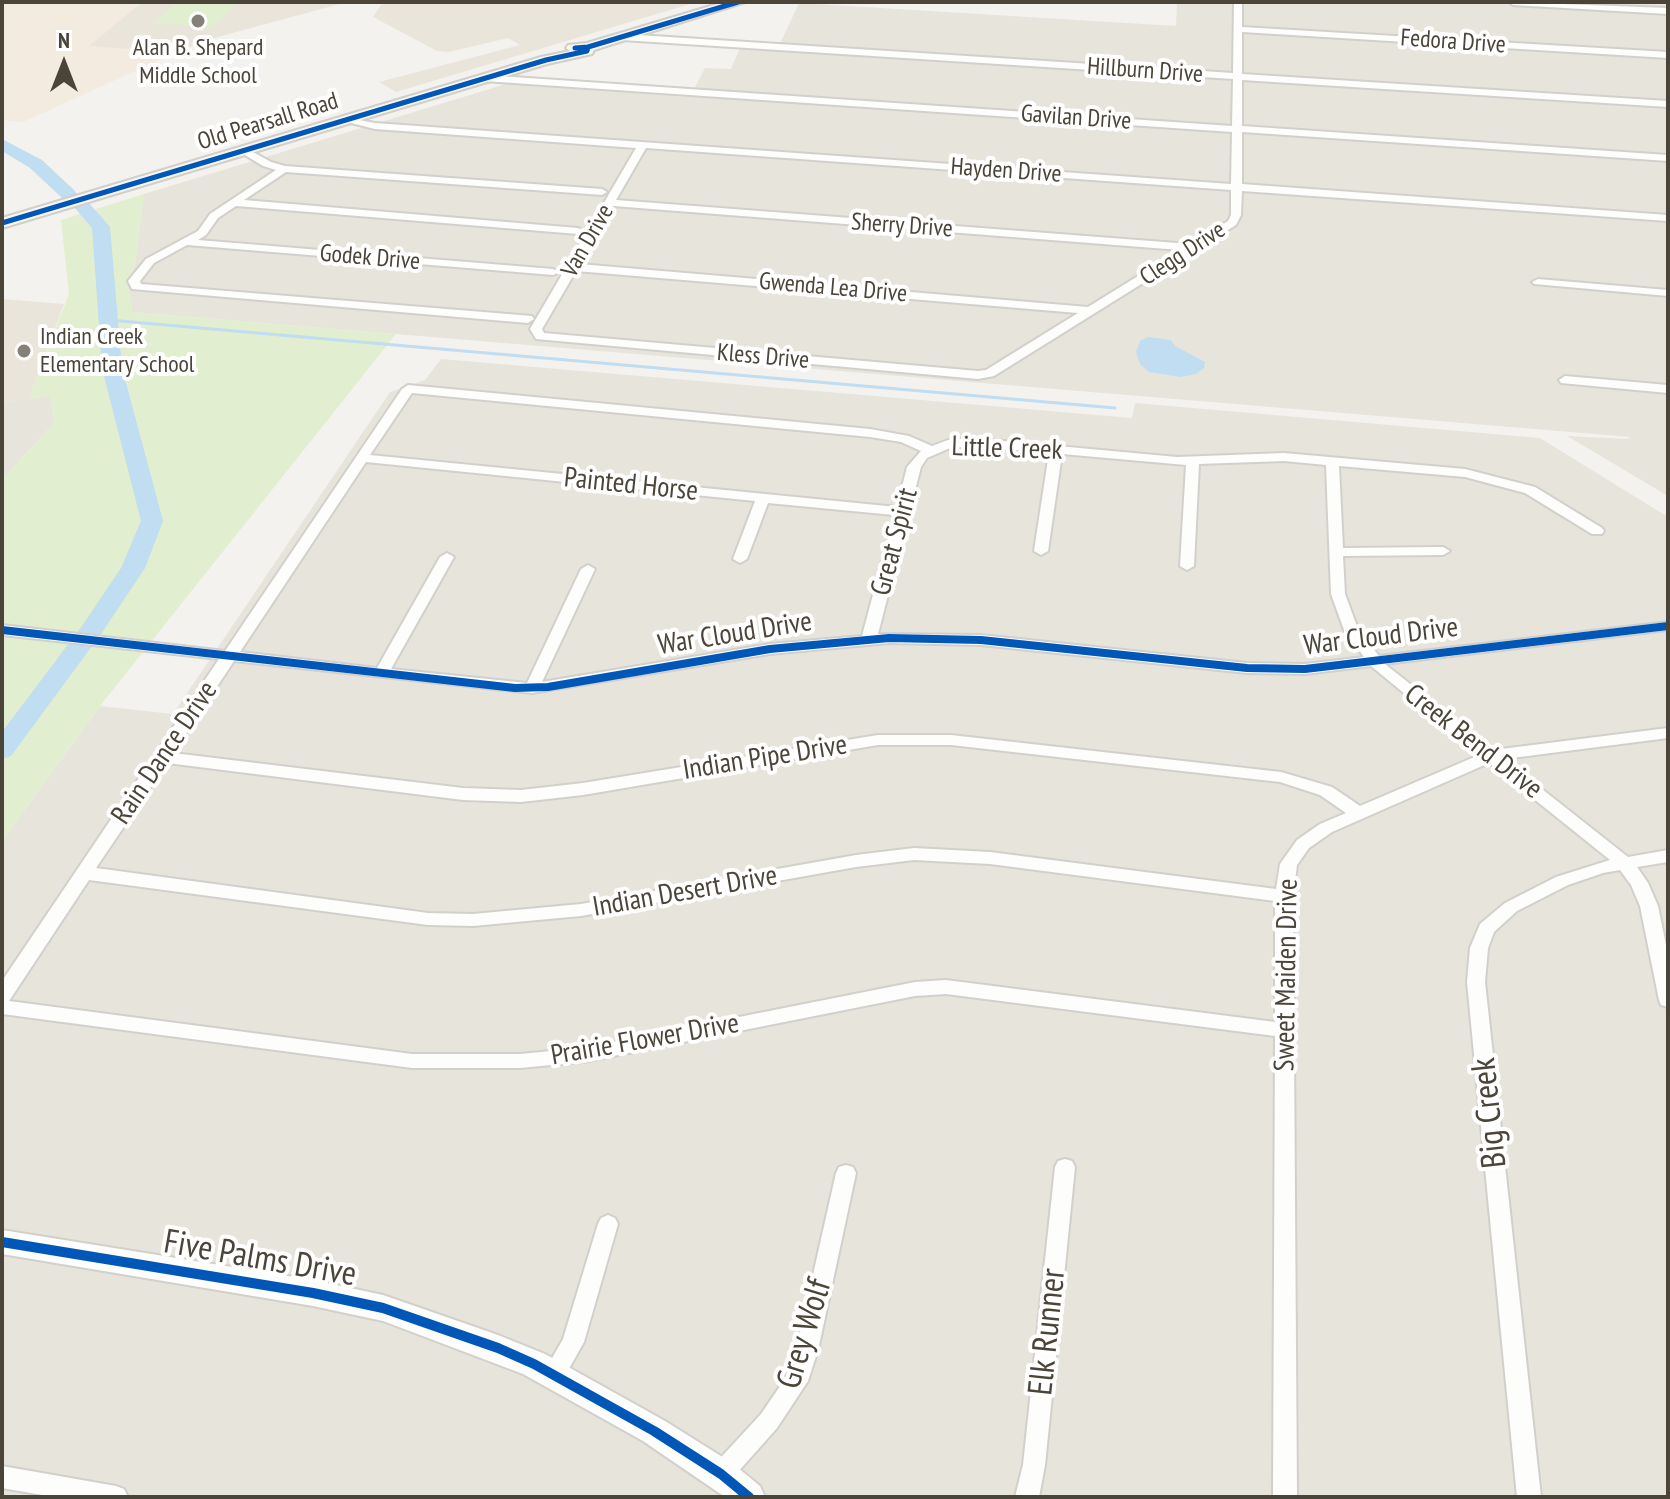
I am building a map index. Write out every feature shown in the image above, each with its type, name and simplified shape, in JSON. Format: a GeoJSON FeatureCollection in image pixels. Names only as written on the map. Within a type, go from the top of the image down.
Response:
{"type":"FeatureCollection","features":[{"type":"Feature","properties":{"kind":"main road","name":"Old Pearsall Road"},"geometry":{"type":"LineString","coordinates":[[2,223],[484,78],[574,55],[587,51],[588,47],[738,2]]}},
{"type":"Feature","properties":{"kind":"street","name":"Clegg Drive"},"geometry":{"type":"LineString","coordinates":[[986,374],[1232,223],[1236,215],[1238,2]]}},
{"type":"Feature","properties":{"kind":"street"},"geometry":{"type":"LineString","coordinates":[[1513,2],[1668,11]]}},
{"type":"Feature","properties":{"kind":"street","name":"Fedora Drive"},"geometry":{"type":"LineString","coordinates":[[1237,29],[1668,55]]}},
{"type":"Feature","properties":{"kind":"street","name":"Hillburn Drive"},"geometry":{"type":"LineString","coordinates":[[622,37],[1668,104]]}},
{"type":"Feature","properties":{"kind":"street","name":"Gavilan Drive"},"geometry":{"type":"LineString","coordinates":[[484,78],[1668,158]]}},
{"type":"Feature","properties":{"kind":"street","name":"Hayden Drive"},"geometry":{"type":"LineString","coordinates":[[344,120],[375,126],[1668,218]]}},
{"type":"Feature","properties":{"kind":"street","name":"Van Drive"},"geometry":{"type":"LineString","coordinates":[[540,336],[536,329],[643,145]]}},
{"type":"Feature","properties":{"kind":"street"},"geometry":{"type":"LineString","coordinates":[[244,150],[267,164],[284,169],[602,192]]}},
{"type":"Feature","properties":{"kind":"street"},"geometry":{"type":"LineString","coordinates":[[284,169],[214,216],[202,233],[150,261],[134,281],[136,287],[528,319]]}},
{"type":"Feature","properties":{"kind":"street"},"geometry":{"type":"LineString","coordinates":[[236,203],[578,231]]}},
{"type":"Feature","properties":{"kind":"street","name":"Sherry Drive"},"geometry":{"type":"LineString","coordinates":[[611,203],[1193,248]]}},
{"type":"Feature","properties":{"kind":"street","name":"Godek Drive"},"geometry":{"type":"LineString","coordinates":[[187,242],[553,272]]}},
{"type":"Feature","properties":{"kind":"street","name":"Gwenda Lea Drive"},"geometry":{"type":"LineString","coordinates":[[573,267],[1093,311]]}},
{"type":"Feature","properties":{"kind":"street"},"geometry":{"type":"LineString","coordinates":[[1538,282],[1668,293]]}},
{"type":"Feature","properties":{"kind":"street","name":"Kless Drive"},"geometry":{"type":"LineString","coordinates":[[540,336],[986,374]]}},
{"type":"Feature","properties":{"kind":"street"},"geometry":{"type":"LineString","coordinates":[[1565,380],[1668,389]]}},
{"type":"Feature","properties":{"kind":"street","name":"Little Creek"},"geometry":{"type":"LineString","coordinates":[[408,389],[870,433],[904,439],[930,450],[948,444],[971,442],[1193,461],[1265,457],[1465,473],[1504,481],[1553,501],[1597,531]]}},
{"type":"Feature","properties":{"kind":"street","name":"Rain Dance Drive"},"geometry":{"type":"LineString","coordinates":[[2,996],[408,389]]}},
{"type":"Feature","properties":{"kind":"street","name":"Great Spirit"},"geometry":{"type":"LineString","coordinates":[[869,639],[914,467],[930,450]]}},
{"type":"Feature","properties":{"kind":"street"},"geometry":{"type":"LineString","coordinates":[[1041,551],[1056,450]]}},
{"type":"Feature","properties":{"kind":"street","name":"Painted Horse"},"geometry":{"type":"LineString","coordinates":[[361,458],[902,512]]}},
{"type":"Feature","properties":{"kind":"street"},"geometry":{"type":"LineString","coordinates":[[1187,566],[1193,461]]}},
{"type":"Feature","properties":{"kind":"street","name":"Creek Bend Drive"},"geometry":{"type":"LineString","coordinates":[[1332,461],[1338,594],[1344,619],[1373,661],[1624,862],[1639,883],[1649,906],[1668,1000]]}},
{"type":"Feature","properties":{"kind":"street"},"geometry":{"type":"LineString","coordinates":[[740,559],[763,498]]}},
{"type":"Feature","properties":{"kind":"street"},"geometry":{"type":"LineString","coordinates":[[1336,552],[1443,551]]}},
{"type":"Feature","properties":{"kind":"street"},"geometry":{"type":"LineString","coordinates":[[382,672],[447,557]]}},
{"type":"Feature","properties":{"kind":"street"},"geometry":{"type":"LineString","coordinates":[[532,688],[588,569]]}},
{"type":"Feature","properties":{"kind":"street","name":"War Cloud Drive"},"geometry":{"type":"LineString","coordinates":[[9,631],[532,688],[770,649],[869,639],[981,640],[1261,669],[1305,669],[1668,626]]}},
{"type":"Feature","properties":{"kind":"street","name":"Sweet Maiden Drive"},"geometry":{"type":"LineString","coordinates":[[1285,1497],[1284,896],[1289,864],[1303,844],[1326,828],[1492,755],[1668,733]]}},
{"type":"Feature","properties":{"kind":"street","name":"Indian Pipe Drive"},"geometry":{"type":"LineString","coordinates":[[164,757],[463,794],[521,796],[583,789],[878,740],[951,740],[1281,777],[1326,791],[1358,813]]}},
{"type":"Feature","properties":{"kind":"street","name":"Indian Desert Drive"},"geometry":{"type":"LineString","coordinates":[[85,873],[428,919],[473,920],[581,910],[856,861],[914,854],[990,858],[1284,896]]}},
{"type":"Feature","properties":{"kind":"street","name":"Big Creek"},"geometry":{"type":"LineString","coordinates":[[1529,1497],[1476,982],[1477,957],[1486,929],[1511,907],[1581,873],[1624,862],[1668,856]]}},
{"type":"Feature","properties":{"kind":"street","name":"Prairie Flower Drive"},"geometry":{"type":"LineString","coordinates":[[2,1007],[412,1061],[520,1061],[583,1055],[915,989],[946,987],[1285,1030]]}},
{"type":"Feature","properties":{"kind":"street","name":"Elk Runner"},"geometry":{"type":"LineString","coordinates":[[1027,1497],[1034,1465],[1065,1167]]}},
{"type":"Feature","properties":{"kind":"street","name":"Grey Wolf"},"geometry":{"type":"LineString","coordinates":[[721,1474],[769,1421],[797,1381],[807,1350],[846,1173]]}},
{"type":"Feature","properties":{"kind":"street"},"geometry":{"type":"LineString","coordinates":[[554,1374],[573,1342],[608,1224]]}},
{"type":"Feature","properties":{"kind":"street","name":"Five Palms Drive"},"geometry":{"type":"LineString","coordinates":[[2,1242],[313,1293],[383,1308],[498,1348],[554,1374],[605,1401],[721,1474],[749,1497]]}},
{"type":"Feature","properties":{"kind":"street"},"geometry":{"type":"LineString","coordinates":[[2,1477],[116,1497]]}},
{"type":"Feature","properties":{"kind":"shaded area"},"geometry":{"type":"Polygon","coordinates":[[[2,2],[142,2],[90,46],[175,53],[23,122],[2,120],[2,2]]]}},
{"type":"Feature","properties":{"kind":"shaded area","name":"Alan B. Shepard Middle School"},"geometry":{"type":"Polygon","coordinates":[[[142,2],[347,2],[207,40],[175,53],[89,46],[142,2]]]}},
{"type":"Feature","properties":{"kind":"shaded area"},"geometry":{"type":"Polygon","coordinates":[[[392,2],[697,2],[396,92],[379,82],[520,45],[508,38],[449,52],[437,51],[373,17],[381,5],[392,2]]]}},
{"type":"Feature","properties":{"kind":"shaded area"},"geometry":{"type":"Polygon","coordinates":[[[1177,2],[1668,2],[1668,496],[1567,436],[1630,437],[132,312],[127,281],[135,264],[144,194],[506,84],[690,97],[705,68],[731,69],[740,48],[777,50],[799,3],[1176,26],[1177,2]]]}},
{"type":"Feature","properties":{"kind":"shaded area","name":"Indian Creek Elementary School"},"geometry":{"type":"Polygon","coordinates":[[[2,299],[64,304],[29,399],[2,402],[2,299]]]}},
{"type":"Feature","properties":{"kind":"shaded area"},"geometry":{"type":"Polygon","coordinates":[[[441,359],[1132,418],[1135,403],[1540,438],[1668,517],[1668,1497],[2,1497],[2,841],[100,706],[173,714],[390,392],[425,380],[441,359]]]}},
{"type":"Feature","properties":{"kind":"shaded area"},"geometry":{"type":"Polygon","coordinates":[[[50,396],[54,423],[2,480],[2,402],[50,396]]]}},
{"type":"Feature","properties":{"kind":"green space"},"geometry":{"type":"Polygon","coordinates":[[[178,2],[239,2],[212,27],[153,23],[178,2]]]}},
{"type":"Feature","properties":{"kind":"green space"},"geometry":{"type":"Polygon","coordinates":[[[144,194],[135,264],[127,281],[132,312],[396,334],[100,706],[2,841],[2,480],[54,423],[50,396],[29,399],[69,294],[61,220],[144,194]]]}},
{"type":"Feature","properties":{"kind":"water"},"geometry":{"type":"Polygon","coordinates":[[[1148,337],[1171,340],[1175,346],[1205,362],[1204,368],[1196,374],[1181,377],[1149,372],[1140,364],[1136,352],[1140,341],[1148,337]]]}},
{"type":"Feature","properties":{"kind":"waterway"},"geometry":{"type":"LineString","coordinates":[[2,144],[36,164],[68,194]]}},
{"type":"Feature","properties":{"kind":"waterway"},"geometry":{"type":"LineString","coordinates":[[2,152],[11,149]]}},
{"type":"Feature","properties":{"kind":"waterway"},"geometry":{"type":"LineString","coordinates":[[2,750],[91,631],[133,568],[152,521],[112,368],[101,227],[83,207]]}},
{"type":"Feature","properties":{"kind":"waterway"},"geometry":{"type":"LineString","coordinates":[[109,320],[1115,408]]}},
{"type":"Feature","properties":{"kind":"cycle path"},"geometry":{"type":"LineString","coordinates":[[575,48],[588,47],[738,2]]}},
{"type":"Feature","properties":{"kind":"cycle path"},"geometry":{"type":"LineString","coordinates":[[2,223],[546,60],[587,51],[588,47]]}},
{"type":"Feature","properties":{"kind":"cycle path"},"geometry":{"type":"LineString","coordinates":[[2,630],[515,688],[548,687],[770,649],[889,638],[981,640],[1247,668],[1305,669],[1668,626]]}},
{"type":"Feature","properties":{"kind":"cycle path"},"geometry":{"type":"LineString","coordinates":[[2,1242],[313,1293],[383,1308],[498,1348],[534,1364],[654,1431],[721,1474],[749,1497]]}},
{"type":"Feature","properties":{"kind":"place","name":"Alan B. Shepard Middle School"},"geometry":{"type":"Point","coordinates":[198,21]}},
{"type":"Feature","properties":{"kind":"place","name":"Indian Creek Elementary School"},"geometry":{"type":"Point","coordinates":[24,351]}}]}
